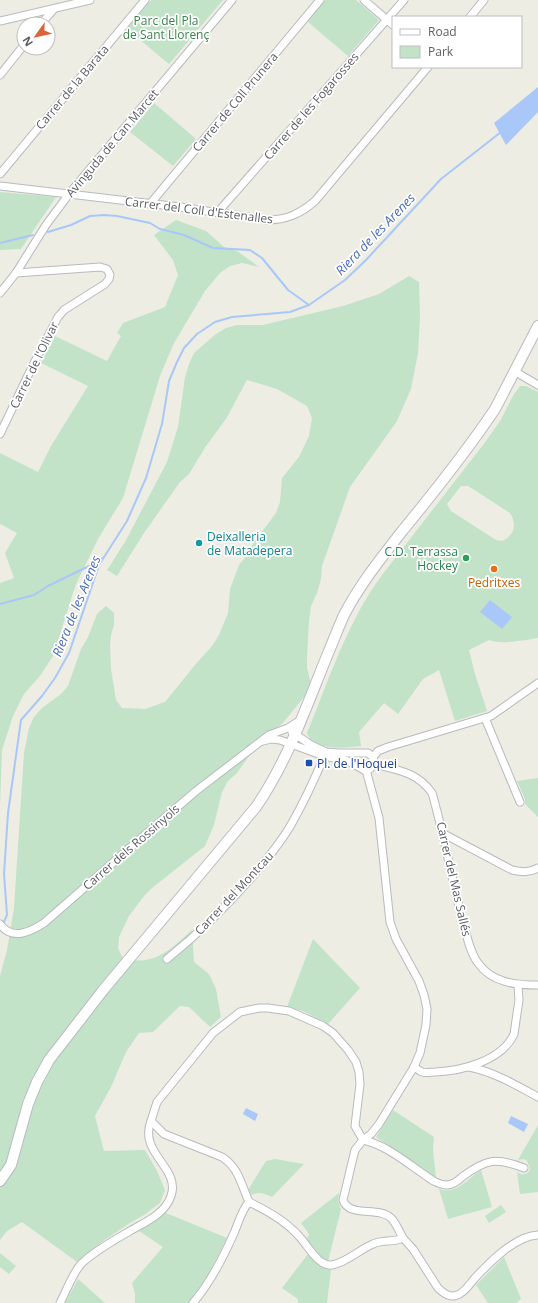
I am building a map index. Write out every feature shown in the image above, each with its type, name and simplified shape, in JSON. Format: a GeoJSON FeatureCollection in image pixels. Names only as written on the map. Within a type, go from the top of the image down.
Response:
{"type":"FeatureCollection","features":[{"type":"Feature","properties":{"kind":"street"},"geometry":{"type":"LineString","coordinates":[[0,21],[90,0]]}},
{"type":"Feature","properties":{"kind":"street","name":"Carrer de la Barata"},"geometry":{"type":"LineString","coordinates":[[0,174],[145,0]]}},
{"type":"Feature","properties":{"kind":"street","name":"Avinguda de Can Marcet"},"geometry":{"type":"LineString","coordinates":[[0,293],[16,273],[46,225],[69,194],[232,0]]}},
{"type":"Feature","properties":{"kind":"street","name":"Carrer de Coll Prunera"},"geometry":{"type":"LineString","coordinates":[[150,204],[320,0]]}},
{"type":"Feature","properties":{"kind":"street"},"geometry":{"type":"LineString","coordinates":[[364,0],[392,24]]}},
{"type":"Feature","properties":{"kind":"street","name":"Carrer de les Fogarosses"},"geometry":{"type":"LineString","coordinates":[[218,212],[404,0]]}},
{"type":"Feature","properties":{"kind":"street"},"geometry":{"type":"LineString","coordinates":[[471,16],[484,0]]}},
{"type":"Feature","properties":{"kind":"street"},"geometry":{"type":"LineString","coordinates":[[48,16],[54,8]]}},
{"type":"Feature","properties":{"kind":"street"},"geometry":{"type":"LineString","coordinates":[[0,74],[16,55]]}},
{"type":"Feature","properties":{"kind":"street","name":"Carrer del Coll d'Estenalles"},"geometry":{"type":"LineString","coordinates":[[0,186],[218,212],[267,220],[285,218],[301,212],[315,201],[427,68]]}},
{"type":"Feature","properties":{"kind":"street","name":"Carrer de l'Olivar"},"geometry":{"type":"LineString","coordinates":[[0,434],[58,317],[64,310],[105,284],[110,275],[107,269],[100,267],[16,273]]}},
{"type":"Feature","properties":{"kind":"street"},"geometry":{"type":"LineString","coordinates":[[0,1181],[11,1165],[28,1104],[37,1082],[49,1060],[65,1037],[104,989],[256,807],[269,787],[291,744],[344,615],[358,590],[469,446],[495,409],[538,326]]}},
{"type":"Feature","properties":{"kind":"street"},"geometry":{"type":"LineString","coordinates":[[514,371],[538,385]]}},
{"type":"Feature","properties":{"kind":"street"},"geometry":{"type":"LineString","coordinates":[[366,770],[370,769],[378,751],[485,718],[496,713],[538,683]]}},
{"type":"Feature","properties":{"kind":"street","name":"Carrer dels Rossinyols"},"geometry":{"type":"LineString","coordinates":[[0,924],[11,933],[18,934],[28,932],[44,923],[186,800],[259,742],[269,735],[294,725],[301,718]]}},
{"type":"Feature","properties":{"kind":"street"},"geometry":{"type":"LineString","coordinates":[[485,718],[520,802]]}},
{"type":"Feature","properties":{"kind":"street"},"geometry":{"type":"LineString","coordinates":[[278,732],[287,731],[295,734],[325,754],[345,760],[366,770]]}},
{"type":"Feature","properties":{"kind":"street"},"geometry":{"type":"LineString","coordinates":[[275,739],[281,745],[284,758]]}},
{"type":"Feature","properties":{"kind":"street","name":"Carrer dels Rossinyols"},"geometry":{"type":"LineString","coordinates":[[259,742],[275,739],[325,754]]}},
{"type":"Feature","properties":{"kind":"street"},"geometry":{"type":"LineString","coordinates":[[325,754],[368,753],[374,760]]}},
{"type":"Feature","properties":{"kind":"street","name":"Carrer del Montcau"},"geometry":{"type":"LineString","coordinates":[[167,959],[188,943],[210,923],[271,854],[295,817],[325,754]]}},
{"type":"Feature","properties":{"kind":"street"},"geometry":{"type":"LineString","coordinates":[[359,767],[358,759],[362,754]]}},
{"type":"Feature","properties":{"kind":"street","name":"Carrer del Mas Sallés"},"geometry":{"type":"LineString","coordinates":[[374,760],[419,778],[427,785],[432,793],[467,936],[478,964],[492,976],[505,982],[518,985],[538,985]]}},
{"type":"Feature","properties":{"kind":"street"},"geometry":{"type":"LineString","coordinates":[[366,770],[379,818],[390,922],[396,939],[419,981],[427,1009],[426,1025],[420,1052],[414,1067],[379,1124],[355,1150],[344,1197],[344,1204],[348,1208],[376,1211],[391,1218],[438,1288],[443,1293],[451,1296],[458,1295],[466,1289],[486,1266],[511,1246],[526,1238],[538,1235]]}},
{"type":"Feature","properties":{"kind":"street"},"geometry":{"type":"LineString","coordinates":[[442,833],[512,870],[524,872],[533,871],[538,868]]}},
{"type":"Feature","properties":{"kind":"street"},"geometry":{"type":"LineString","coordinates":[[414,1067],[422,1072],[440,1072],[468,1067],[492,1056],[504,1048],[511,1040],[517,1020],[519,1000],[518,985]]}},
{"type":"Feature","properties":{"kind":"street"},"geometry":{"type":"LineString","coordinates":[[60,1303],[81,1265],[99,1250],[151,1220],[166,1206],[173,1188],[172,1180],[156,1155],[148,1134],[157,1102],[213,1033],[240,1012],[259,1008],[288,1011],[323,1026],[333,1033],[356,1062],[359,1072],[360,1084],[355,1126],[363,1140],[379,1145],[434,1181],[447,1185],[456,1182],[477,1166],[487,1162],[508,1162],[524,1168]]}},
{"type":"Feature","properties":{"kind":"street"},"geometry":{"type":"LineString","coordinates":[[468,1067],[512,1082],[538,1097]]}},
{"type":"Feature","properties":{"kind":"street"},"geometry":{"type":"LineString","coordinates":[[151,1121],[164,1134],[222,1157],[230,1162],[236,1170],[248,1202],[269,1212],[287,1225],[297,1234],[317,1259],[323,1263],[331,1265],[339,1263],[361,1249],[375,1243],[382,1241],[396,1241],[403,1238]]}},
{"type":"Feature","properties":{"kind":"street"},"geometry":{"type":"LineString","coordinates":[[193,1303],[208,1285],[248,1202]]}},
{"type":"Feature","properties":{"kind":"green space","name":"Parc del Pla de Sant Llorenç"},"geometry":{"type":"Polygon","coordinates":[[[151,0],[223,0],[169,64],[127,29],[151,0]]]}},
{"type":"Feature","properties":{"kind":"green space"},"geometry":{"type":"Polygon","coordinates":[[[325,0],[356,0],[379,20],[348,56],[308,22],[325,0]]]}},
{"type":"Feature","properties":{"kind":"green space"},"geometry":{"type":"Polygon","coordinates":[[[154,103],[196,139],[173,166],[130,132],[154,103]]]}},
{"type":"Feature","properties":{"kind":"green space"},"geometry":{"type":"Polygon","coordinates":[[[0,192],[56,197],[21,249],[0,250],[0,192]]]}},
{"type":"Feature","properties":{"kind":"green space"},"geometry":{"type":"Polygon","coordinates":[[[176,220],[206,231],[224,247],[237,251],[259,267],[242,263],[230,266],[220,273],[205,291],[174,343],[160,376],[123,498],[98,539],[76,584],[53,656],[40,676],[24,694],[13,716],[2,750],[0,806],[0,583],[14,578],[5,553],[17,533],[0,524],[0,453],[38,472],[51,446],[88,386],[41,363],[55,336],[107,361],[121,336],[117,333],[123,323],[165,307],[178,275],[173,260],[154,235],[176,220]]]}},
{"type":"Feature","properties":{"kind":"green space"},"geometry":{"type":"Polygon","coordinates":[[[409,276],[419,282],[420,317],[418,353],[411,389],[397,421],[350,487],[322,566],[321,579],[311,606],[309,621],[307,668],[310,680],[309,691],[282,724],[263,736],[237,773],[228,781],[222,792],[214,825],[205,846],[144,896],[129,916],[119,937],[118,948],[123,958],[144,960],[161,955],[169,950],[192,930],[194,962],[209,974],[216,989],[221,1017],[210,1027],[189,1007],[180,1006],[153,1032],[139,1033],[126,1052],[111,1087],[95,1116],[104,1151],[145,1150],[157,1171],[165,1190],[160,1203],[103,1241],[77,1262],[22,1222],[7,1231],[0,1240],[0,976],[7,950],[14,908],[24,753],[29,728],[34,717],[42,708],[61,694],[68,686],[81,649],[88,637],[97,614],[106,606],[114,613],[114,625],[110,646],[111,669],[116,700],[122,708],[145,709],[165,702],[212,646],[219,635],[228,613],[230,589],[239,565],[276,513],[280,502],[282,478],[299,457],[309,436],[312,418],[307,406],[277,389],[247,380],[226,419],[206,446],[189,474],[180,482],[144,533],[117,576],[107,570],[125,542],[167,462],[178,427],[185,377],[194,353],[216,334],[226,328],[237,325],[263,325],[343,306],[379,294],[409,276]]]}},
{"type":"Feature","properties":{"kind":"green space","name":"C.D. Terrassa Hockey"},"geometry":{"type":"Polygon","coordinates":[[[520,386],[526,386],[538,392],[538,638],[507,642],[489,640],[469,650],[487,711],[455,721],[439,670],[423,679],[398,714],[384,703],[359,732],[361,746],[339,748],[323,746],[316,743],[310,739],[307,733],[340,652],[359,612],[382,575],[486,441],[500,421],[514,394],[520,386]],[[461,486],[447,504],[451,511],[496,540],[502,541],[510,536],[514,529],[514,522],[510,513],[468,486],[461,486]]]}},
{"type":"Feature","properties":{"kind":"green space"},"geometry":{"type":"Polygon","coordinates":[[[538,778],[538,817],[525,804],[525,799],[517,781],[538,778]]]}},
{"type":"Feature","properties":{"kind":"green space"},"geometry":{"type":"Polygon","coordinates":[[[313,939],[360,988],[328,1024],[303,1011],[287,1007],[313,939]]]}},
{"type":"Feature","properties":{"kind":"green space"},"geometry":{"type":"Polygon","coordinates":[[[393,1110],[434,1137],[433,1149],[436,1178],[376,1137],[393,1110]]]}},
{"type":"Feature","properties":{"kind":"green space"},"geometry":{"type":"Polygon","coordinates":[[[538,1125],[538,1192],[520,1194],[517,1172],[525,1174],[530,1168],[527,1161],[524,1159],[518,1160],[538,1125]]]}},
{"type":"Feature","properties":{"kind":"green space"},"geometry":{"type":"Polygon","coordinates":[[[275,1159],[304,1164],[272,1197],[260,1193],[252,1195],[248,1190],[266,1161],[275,1159]]]}},
{"type":"Feature","properties":{"kind":"green space"},"geometry":{"type":"Polygon","coordinates":[[[481,1170],[492,1207],[448,1219],[439,1189],[451,1190],[457,1188],[481,1170]]]}},
{"type":"Feature","properties":{"kind":"green space"},"geometry":{"type":"Polygon","coordinates":[[[339,1193],[338,1201],[341,1209],[328,1261],[321,1256],[307,1239],[309,1234],[301,1223],[339,1193]]]}},
{"type":"Feature","properties":{"kind":"green space"},"geometry":{"type":"Polygon","coordinates":[[[501,1205],[506,1212],[489,1223],[485,1216],[501,1205]]]}},
{"type":"Feature","properties":{"kind":"green space"},"geometry":{"type":"Polygon","coordinates":[[[166,1213],[227,1238],[208,1275],[188,1303],[135,1303],[135,1294],[132,1283],[163,1247],[139,1231],[166,1213]]]}},
{"type":"Feature","properties":{"kind":"green space"},"geometry":{"type":"Polygon","coordinates":[[[0,1253],[16,1266],[9,1274],[0,1267],[0,1253]]]}},
{"type":"Feature","properties":{"kind":"green space"},"geometry":{"type":"Polygon","coordinates":[[[308,1254],[318,1265],[331,1270],[327,1303],[298,1303],[298,1299],[282,1288],[308,1254]]]}},
{"type":"Feature","properties":{"kind":"green space"},"geometry":{"type":"Polygon","coordinates":[[[504,1257],[521,1299],[516,1303],[488,1303],[476,1285],[504,1257]]]}},
{"type":"Feature","properties":{"kind":"green space"},"geometry":{"type":"Polygon","coordinates":[[[78,1279],[105,1303],[65,1303],[78,1279]]]}},
{"type":"Feature","properties":{"kind":"water"},"geometry":{"type":"Polygon","coordinates":[[[538,87],[538,112],[506,145],[494,123],[538,87]]]}},
{"type":"Feature","properties":{"kind":"water"},"geometry":{"type":"Polygon","coordinates":[[[490,600],[512,617],[502,629],[480,612],[490,600]]]}},
{"type":"Feature","properties":{"kind":"water"},"geometry":{"type":"Polygon","coordinates":[[[246,1108],[258,1114],[255,1121],[243,1114],[246,1108]]]}},
{"type":"Feature","properties":{"kind":"water"},"geometry":{"type":"Polygon","coordinates":[[[511,1116],[528,1124],[524,1132],[508,1123],[511,1116]]]}},
{"type":"Feature","properties":{"kind":"waterway","name":"Riera de les Arenes"},"geometry":{"type":"LineString","coordinates":[[3,924],[7,915],[4,874],[8,813],[21,720],[42,696],[55,678],[69,653],[99,565],[127,521],[146,478],[162,424],[169,381],[184,348],[197,334],[215,322],[232,317],[290,312],[309,305],[345,280],[366,260],[441,179],[501,132]]}},
{"type":"Feature","properties":{"kind":"waterway"},"geometry":{"type":"LineString","coordinates":[[48,232],[71,225],[90,216],[117,216],[150,223],[160,229],[184,235],[213,248],[250,250],[262,258],[288,290],[309,305]]}},
{"type":"Feature","properties":{"kind":"waterway"},"geometry":{"type":"LineString","coordinates":[[0,243],[33,235]]}},
{"type":"Feature","properties":{"kind":"waterway"},"geometry":{"type":"LineString","coordinates":[[0,604],[34,595],[48,586],[102,558]]}},
{"type":"Feature","properties":{"kind":"place","name":"Deixalleria de Matadepera"},"geometry":{"type":"Point","coordinates":[199,543]}},
{"type":"Feature","properties":{"kind":"place","name":"C.D. Terrassa Hockey"},"geometry":{"type":"Point","coordinates":[466,558]}},
{"type":"Feature","properties":{"kind":"place","name":"Pedritxes"},"geometry":{"type":"Point","coordinates":[494,569]}},
{"type":"Feature","properties":{"kind":"place","name":"Pl. de l'Hoquei"},"geometry":{"type":"Point","coordinates":[309,763]}}]}
